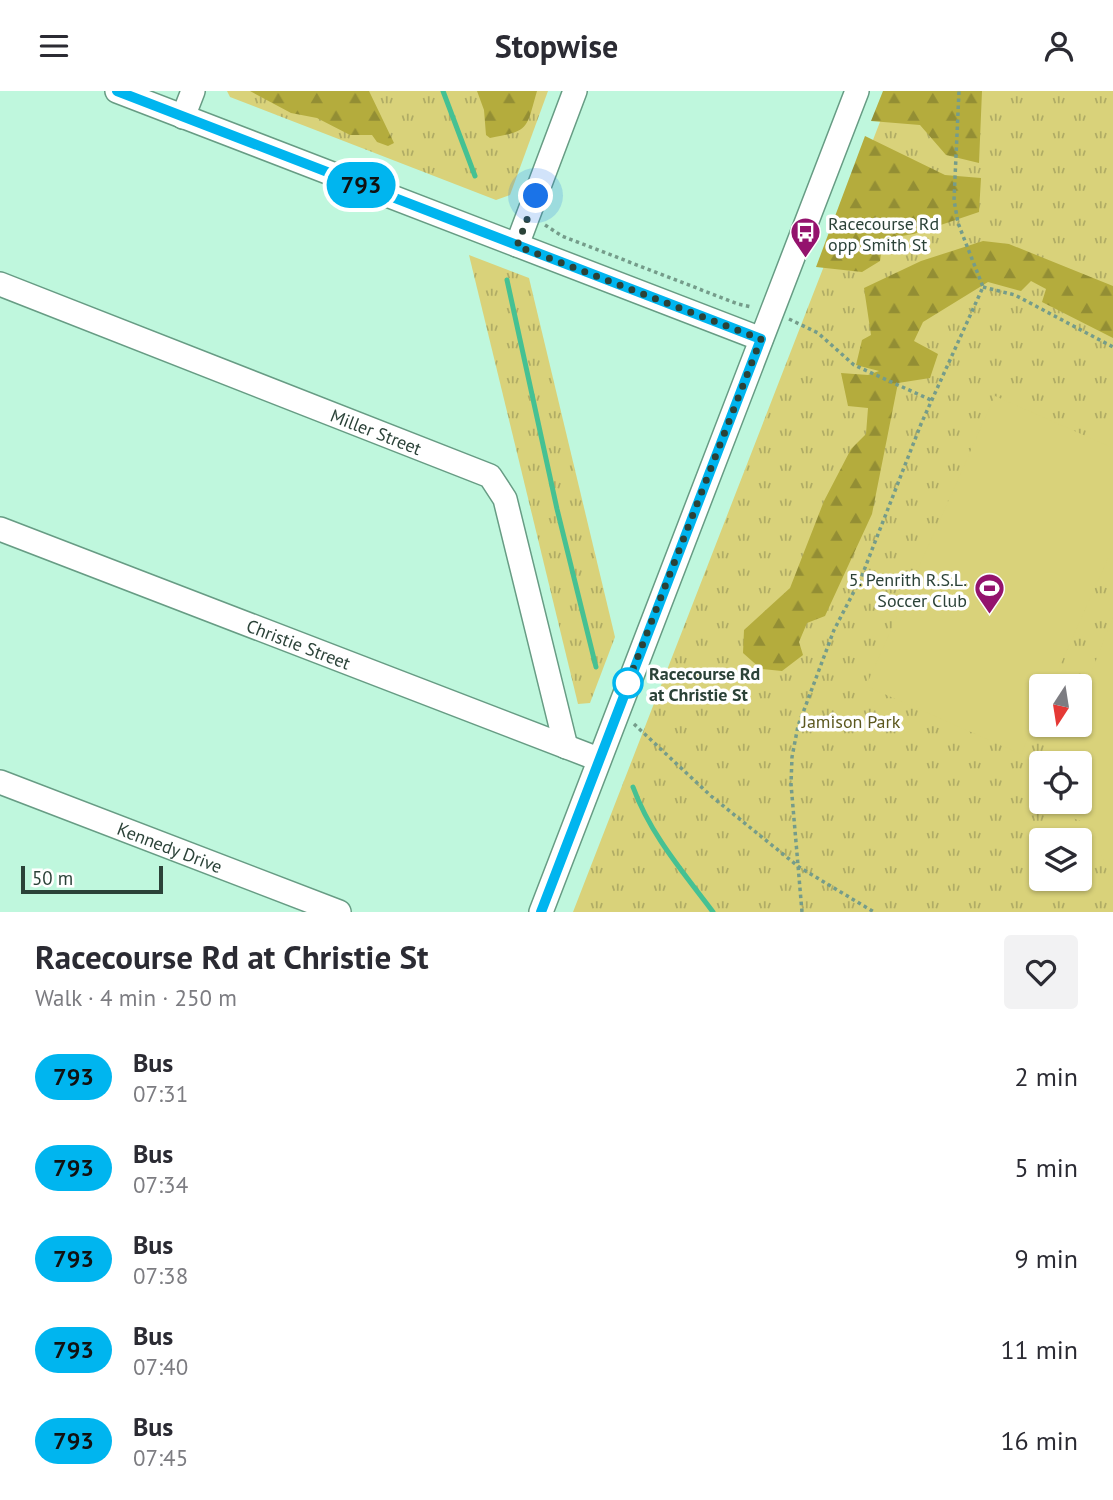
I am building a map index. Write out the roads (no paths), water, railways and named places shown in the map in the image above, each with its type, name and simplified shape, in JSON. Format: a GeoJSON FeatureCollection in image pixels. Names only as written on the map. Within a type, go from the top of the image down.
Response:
{"type":"FeatureCollection","features":[{"type":"Feature","properties":{"kind":"street"},"geometry":{"type":"LineString","coordinates":[[117,91],[761,339]]}},
{"type":"Feature","properties":{"kind":"street"},"geometry":{"type":"LineString","coordinates":[[183,117],[193,91]]}},
{"type":"Feature","properties":{"kind":"street"},"geometry":{"type":"LineString","coordinates":[[517,246],[575,91]]}},
{"type":"Feature","properties":{"kind":"street"},"geometry":{"type":"LineString","coordinates":[[541,912],[857,91]]}},
{"type":"Feature","properties":{"kind":"street","name":"Miller Street"},"geometry":{"type":"LineString","coordinates":[[0,284],[490,476],[499,485],[505,499],[566,747]]}},
{"type":"Feature","properties":{"kind":"street","name":"Christie Street"},"geometry":{"type":"LineString","coordinates":[[0,529],[598,759]]}},
{"type":"Feature","properties":{"kind":"street","name":"Kennedy Drive"},"geometry":{"type":"LineString","coordinates":[[0,782],[339,912]]}},
{"type":"Feature","properties":{"kind":"waterway"},"geometry":{"type":"LineString","coordinates":[[443,91],[475,176]]}},
{"type":"Feature","properties":{"kind":"waterway"},"geometry":{"type":"LineString","coordinates":[[507,280],[557,509],[596,667]]}},
{"type":"Feature","properties":{"kind":"waterway"},"geometry":{"type":"LineString","coordinates":[[633,787],[658,837],[713,912]]}},
{"type":"Feature","properties":{"kind":"place","name":"Racecourse Rd opp Smith St"},"geometry":{"type":"Point","coordinates":[805,260]}},
{"type":"Feature","properties":{"kind":"place","name":"5. Penrith R.S.L. Soccer Club"},"geometry":{"type":"Point","coordinates":[990,616]}},
{"type":"Feature","properties":{"kind":"place","name":"Racecourse Rd at Christie St"},"geometry":{"type":"Point","coordinates":[628,683]}},
{"type":"Feature","properties":{"kind":"park label","name":"Jamison Park"},"geometry":{"type":"Point","coordinates":[851,721]}}]}
